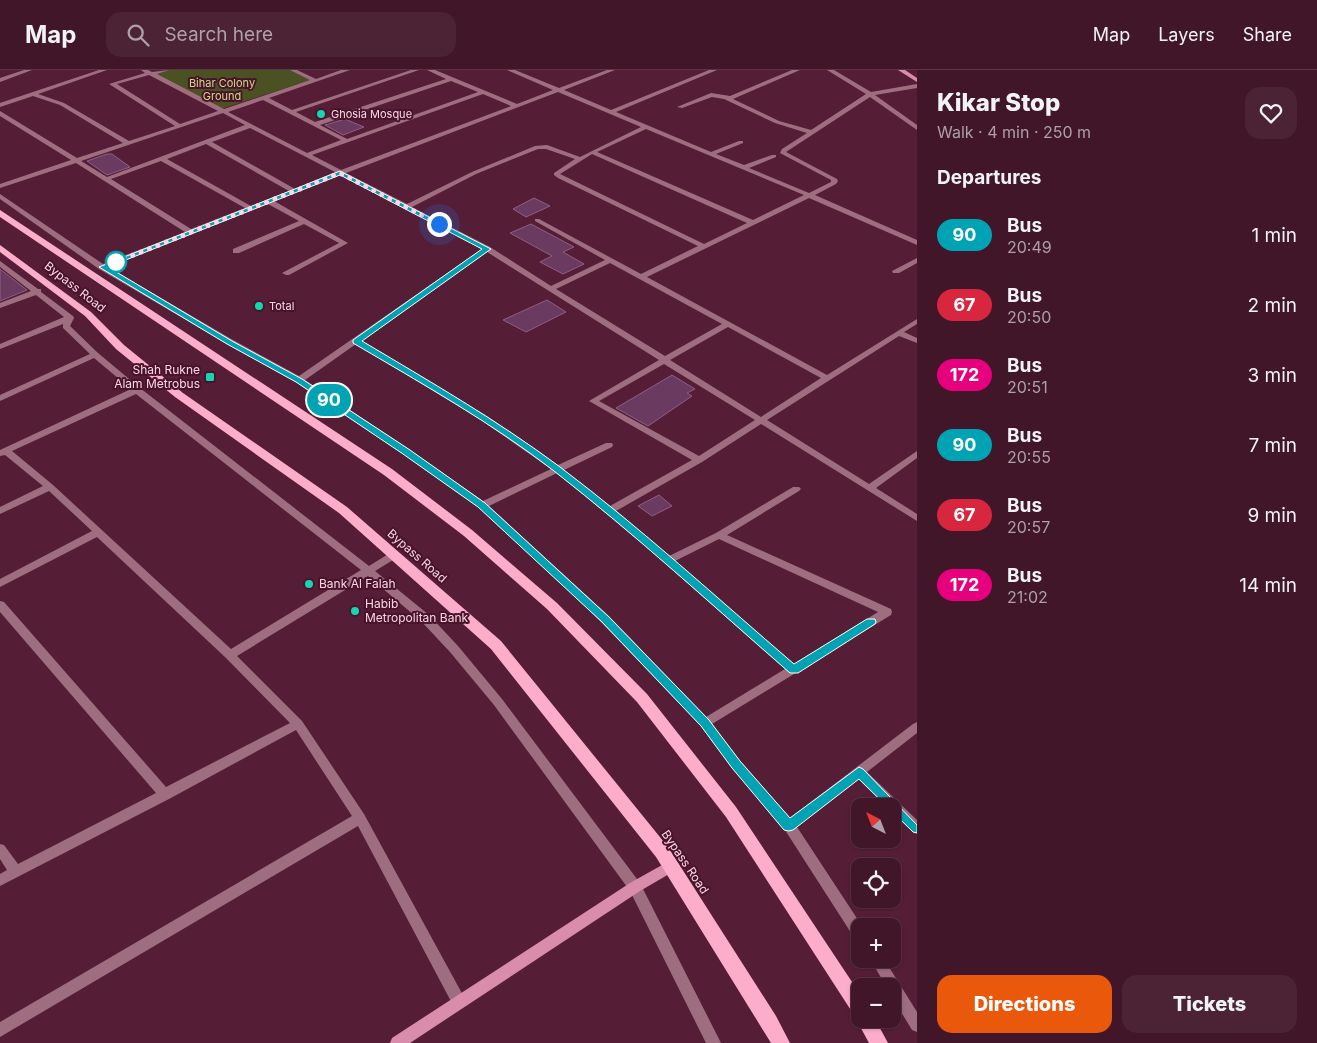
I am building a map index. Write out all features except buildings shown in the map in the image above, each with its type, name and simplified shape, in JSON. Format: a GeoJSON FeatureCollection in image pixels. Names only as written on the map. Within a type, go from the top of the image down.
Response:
{"type":"FeatureCollection","features":[{"type":"Feature","properties":{"kind":"main road"},"geometry":{"type":"LineString","coordinates":[[0,213],[388,472],[468,533],[552,606],[642,698],[731,812],[851,996]]}},
{"type":"Feature","properties":{"kind":"main road","name":"Bypass Road"},"geometry":{"type":"LineString","coordinates":[[0,248],[88,314],[120,347],[147,370],[336,505],[496,645],[656,844],[770,1022],[781,1043]]}},
{"type":"Feature","properties":{"kind":"main road"},"geometry":{"type":"LineString","coordinates":[[866,1028],[868,1043]]}},
{"type":"Feature","properties":{"kind":"main road"},"geometry":{"type":"LineString","coordinates":[[871,1028],[879,1043]]}},
{"type":"Feature","properties":{"kind":"street"},"geometry":{"type":"LineString","coordinates":[[0,80],[29,70]]}},
{"type":"Feature","properties":{"kind":"street"},"geometry":{"type":"LineString","coordinates":[[0,105],[104,70]]}},
{"type":"Feature","properties":{"kind":"street"},"geometry":{"type":"LineString","coordinates":[[166,70],[148,72],[112,84],[180,126]]}},
{"type":"Feature","properties":{"kind":"street"},"geometry":{"type":"LineString","coordinates":[[293,70],[316,80]]}},
{"type":"Feature","properties":{"kind":"street"},"geometry":{"type":"LineString","coordinates":[[0,186],[347,70]]}},
{"type":"Feature","properties":{"kind":"street"},"geometry":{"type":"LineString","coordinates":[[292,112],[416,70]]}},
{"type":"Feature","properties":{"kind":"street"},"geometry":{"type":"LineString","coordinates":[[430,70],[516,106]]}},
{"type":"Feature","properties":{"kind":"street"},"geometry":{"type":"LineString","coordinates":[[510,70],[809,195],[917,243]]}},
{"type":"Feature","properties":{"kind":"street"},"geometry":{"type":"LineString","coordinates":[[589,70],[600,74]]}},
{"type":"Feature","properties":{"kind":"street"},"geometry":{"type":"LineString","coordinates":[[102,267],[340,173],[612,70]]}},
{"type":"Feature","properties":{"kind":"street"},"geometry":{"type":"LineString","coordinates":[[611,112],[714,70]]}},
{"type":"Feature","properties":{"kind":"street"},"geometry":{"type":"LineString","coordinates":[[727,99],[797,70]]}},
{"type":"Feature","properties":{"kind":"street"},"geometry":{"type":"LineString","coordinates":[[830,70],[870,94],[917,128]]}},
{"type":"Feature","properties":{"kind":"street"},"geometry":{"type":"LineString","coordinates":[[901,70],[917,80]]}},
{"type":"Feature","properties":{"kind":"street"},"geometry":{"type":"LineString","coordinates":[[148,72],[487,249],[917,518]]}},
{"type":"Feature","properties":{"kind":"street"},"geometry":{"type":"LineString","coordinates":[[316,124],[450,79]]}},
{"type":"Feature","properties":{"kind":"street"},"geometry":{"type":"LineString","coordinates":[[641,277],[754,223],[835,181],[783,153],[811,132],[870,94],[917,86]]}},
{"type":"Feature","properties":{"kind":"street"},"geometry":{"type":"LineString","coordinates":[[306,155],[482,93]]}},
{"type":"Feature","properties":{"kind":"street"},"geometry":{"type":"LineString","coordinates":[[33,94],[62,104],[128,143]]}},
{"type":"Feature","properties":{"kind":"street"},"geometry":{"type":"LineString","coordinates":[[680,107],[710,95],[727,99],[778,122],[811,132]]}},
{"type":"Feature","properties":{"kind":"street"},"geometry":{"type":"LineString","coordinates":[[264,98],[347,141]]}},
{"type":"Feature","properties":{"kind":"street"},"geometry":{"type":"LineString","coordinates":[[0,113],[191,232]]}},
{"type":"Feature","properties":{"kind":"street"},"geometry":{"type":"LineString","coordinates":[[106,179],[249,126]]}},
{"type":"Feature","properties":{"kind":"street"},"geometry":{"type":"LineString","coordinates":[[645,127],[592,152],[556,174],[705,247]]}},
{"type":"Feature","properties":{"kind":"street"},"geometry":{"type":"LineString","coordinates":[[207,142],[294,191]]}},
{"type":"Feature","properties":{"kind":"street"},"geometry":{"type":"LineString","coordinates":[[710,154],[741,142]]}},
{"type":"Feature","properties":{"kind":"street"},"geometry":{"type":"LineString","coordinates":[[407,207],[474,173],[537,147],[547,147],[580,159]]}},
{"type":"Feature","properties":{"kind":"street"},"geometry":{"type":"LineString","coordinates":[[592,152],[754,223]]}},
{"type":"Feature","properties":{"kind":"street"},"geometry":{"type":"LineString","coordinates":[[743,168],[774,156]]}},
{"type":"Feature","properties":{"kind":"street"},"geometry":{"type":"LineString","coordinates":[[161,158],[250,208]]}},
{"type":"Feature","properties":{"kind":"street"},"geometry":{"type":"LineString","coordinates":[[0,196],[102,267],[299,380],[482,505],[605,619],[705,723],[736,764],[789,826],[851,922]]}},
{"type":"Feature","properties":{"kind":"street"},"geometry":{"type":"LineString","coordinates":[[268,201],[344,243],[286,272]]}},
{"type":"Feature","properties":{"kind":"street"},"geometry":{"type":"LineString","coordinates":[[536,220],[827,378]]}},
{"type":"Feature","properties":{"kind":"street"},"geometry":{"type":"LineString","coordinates":[[236,251],[304,221]]}},
{"type":"Feature","properties":{"kind":"street"},"geometry":{"type":"LineString","coordinates":[[299,380],[487,249]]}},
{"type":"Feature","properties":{"kind":"street"},"geometry":{"type":"LineString","coordinates":[[550,289],[610,260]]}},
{"type":"Feature","properties":{"kind":"street"},"geometry":{"type":"LineString","coordinates":[[896,271],[917,260]]}},
{"type":"Feature","properties":{"kind":"street"},"geometry":{"type":"LineString","coordinates":[[0,262],[70,318]]}},
{"type":"Feature","properties":{"kind":"street"},"geometry":{"type":"LineString","coordinates":[[0,306],[38,291]]}},
{"type":"Feature","properties":{"kind":"street"},"geometry":{"type":"LineString","coordinates":[[0,347],[70,318]]}},
{"type":"Feature","properties":{"kind":"street"},"geometry":{"type":"LineString","coordinates":[[70,318],[66,326],[95,355],[137,390],[369,570],[425,618],[454,649],[498,702],[635,887],[714,1043]]}},
{"type":"Feature","properties":{"kind":"street"},"geometry":{"type":"LineString","coordinates":[[608,511],[699,460],[917,321]]}},
{"type":"Feature","properties":{"kind":"street"},"geometry":{"type":"LineString","coordinates":[[699,460],[593,401],[727,324]]}},
{"type":"Feature","properties":{"kind":"street"},"geometry":{"type":"LineString","coordinates":[[899,333],[917,341]]}},
{"type":"Feature","properties":{"kind":"street"},"geometry":{"type":"LineString","coordinates":[[356,341],[456,401],[556,468],[794,670]]}},
{"type":"Feature","properties":{"kind":"street"},"geometry":{"type":"LineString","coordinates":[[0,398],[95,355]]}},
{"type":"Feature","properties":{"kind":"street"},"geometry":{"type":"LineString","coordinates":[[137,390],[3,452],[50,487],[230,655],[298,724],[360,818],[459,1002]]}},
{"type":"Feature","properties":{"kind":"street"},"geometry":{"type":"LineString","coordinates":[[482,505],[556,468],[609,445]]}},
{"type":"Feature","properties":{"kind":"street"},"geometry":{"type":"LineString","coordinates":[[870,488],[917,454]]}},
{"type":"Feature","properties":{"kind":"street"},"geometry":{"type":"LineString","coordinates":[[0,511],[50,487]]}},
{"type":"Feature","properties":{"kind":"street"},"geometry":{"type":"LineString","coordinates":[[667,561],[719,535],[796,489]]}},
{"type":"Feature","properties":{"kind":"street"},"geometry":{"type":"LineString","coordinates":[[0,583],[98,532]]}},
{"type":"Feature","properties":{"kind":"street"},"geometry":{"type":"LineString","coordinates":[[705,723],[887,612],[719,535]]}},
{"type":"Feature","properties":{"kind":"street"},"geometry":{"type":"LineString","coordinates":[[230,655],[394,556]]}},
{"type":"Feature","properties":{"kind":"street"},"geometry":{"type":"LineString","coordinates":[[0,605],[165,795]]}},
{"type":"Feature","properties":{"kind":"street"},"geometry":{"type":"LineString","coordinates":[[0,880],[298,724]]}},
{"type":"Feature","properties":{"kind":"street"},"geometry":{"type":"LineString","coordinates":[[789,826],[917,727]]}},
{"type":"Feature","properties":{"kind":"street"},"geometry":{"type":"LineString","coordinates":[[859,772],[917,828]]}},
{"type":"Feature","properties":{"kind":"street"},"geometry":{"type":"LineString","coordinates":[[0,1030],[360,818]]}},
{"type":"Feature","properties":{"kind":"street"},"geometry":{"type":"LineString","coordinates":[[0,849],[16,872]]}},
{"type":"Feature","properties":{"kind":"street"},"geometry":{"type":"LineString","coordinates":[[397,1043],[635,887],[671,866]]}},
{"type":"Feature","properties":{"kind":"street"},"geometry":{"type":"LineString","coordinates":[[882,968],[917,1025]]}},
{"type":"Feature","properties":{"kind":"green space","name":"Bihar Colony Ground"},"geometry":{"type":"Polygon","coordinates":[[[166,70],[293,70],[313,79],[221,109],[152,74],[166,70]]]}},
{"type":"Feature","properties":{"kind":"bus line","name":"90"},"geometry":{"type":"LineString","coordinates":[[871,622],[794,670],[556,468],[456,401],[356,341],[487,249],[340,173],[102,267],[299,380],[482,505],[605,619],[705,723],[736,764],[789,826],[859,772],[917,828]]}},
{"type":"Feature","properties":{"kind":"place","name":"Ghosia Mosque"},"geometry":{"type":"Point","coordinates":[321,114]}},
{"type":"Feature","properties":{"kind":"place","name":"Total"},"geometry":{"type":"Point","coordinates":[259,306]}},
{"type":"Feature","properties":{"kind":"place","name":"Shah Rukne Alam Metrobus"},"geometry":{"type":"Point","coordinates":[210,377]}},
{"type":"Feature","properties":{"kind":"place","name":"Bank Al Falah"},"geometry":{"type":"Point","coordinates":[309,584]}},
{"type":"Feature","properties":{"kind":"place","name":"Habib Metropolitan Bank"},"geometry":{"type":"Point","coordinates":[355,611]}},
{"type":"Feature","properties":{"kind":"route"},"geometry":{"type":"LineString","coordinates":[[116,262],[340,173],[439,224]]}}]}
